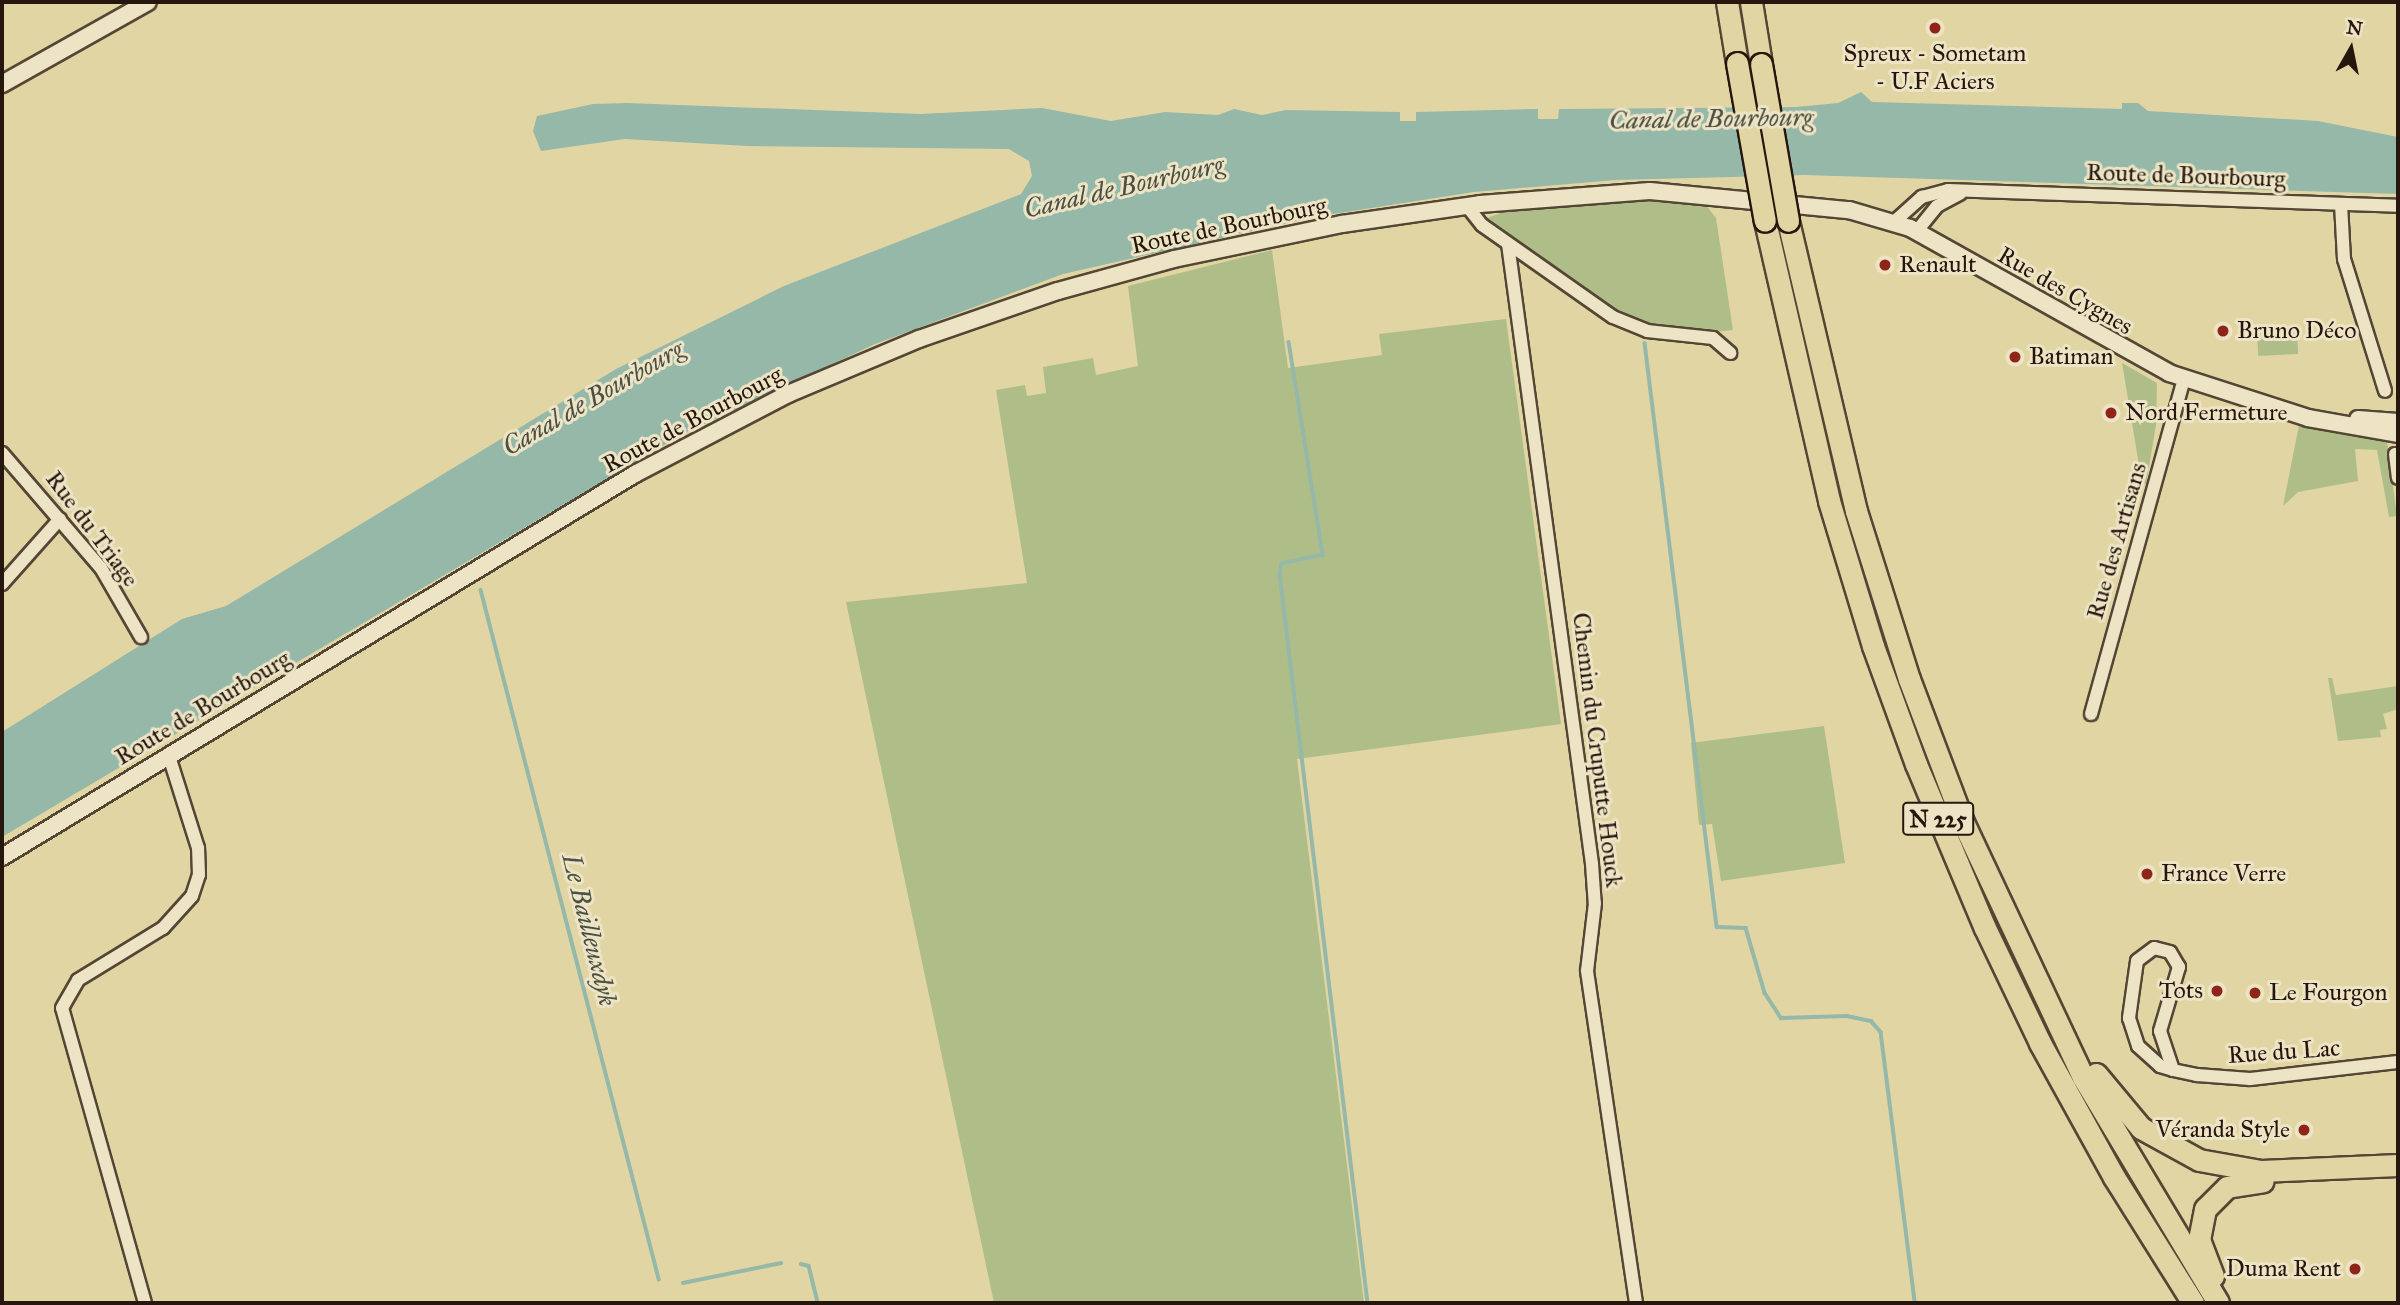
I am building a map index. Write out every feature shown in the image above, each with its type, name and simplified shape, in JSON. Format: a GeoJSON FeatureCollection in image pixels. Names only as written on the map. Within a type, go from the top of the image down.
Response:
{"type":"FeatureCollection","features":[{"type":"Feature","properties":{"kind":"highway","name":"N 225"},"geometry":{"type":"LineString","coordinates":[[1727,2],[1765,221],[1829,501],[1873,646],[1931,801],[2005,972],[2071,1102],[2193,1303]]}},
{"type":"Feature","properties":{"kind":"highway","name":"N 225"},"geometry":{"type":"LineString","coordinates":[[1751,2],[1788,221],[1824,390],[1877,584],[1927,729],[2005,917],[2095,1098],[2218,1303]]}},
{"type":"Feature","properties":{"kind":"highway"},"geometry":{"type":"LineString","coordinates":[[2005,917],[2105,1087],[2124,1113],[2159,1141],[2199,1160],[2243,1169],[2398,1165]]}},
{"type":"Feature","properties":{"kind":"highway"},"geometry":{"type":"LineString","coordinates":[[2230,1303],[2205,1260],[2199,1236],[2205,1209],[2223,1189],[2244,1182],[2398,1176]]}},
{"type":"Feature","properties":{"kind":"main road"},"geometry":{"type":"LineString","coordinates":[[2,84],[148,2]]}},
{"type":"Feature","properties":{"kind":"main road","name":"Route de Bourbourg"},"geometry":{"type":"LineString","coordinates":[[2,857],[660,460],[864,361],[995,311],[1157,263],[1321,228],[1473,205],[1669,191],[1823,205],[1894,222]]}},
{"type":"Feature","properties":{"kind":"main road","name":"Rue des Cygnes"},"geometry":{"type":"LineString","coordinates":[[1894,222],[2114,346],[2184,379],[2319,421],[2398,434]]}},
{"type":"Feature","properties":{"kind":"main road","name":"Rue des Cygnes"},"geometry":{"type":"LineString","coordinates":[[2218,391],[2324,414],[2398,422]]}},
{"type":"Feature","properties":{"kind":"street","name":"Route de Bourbourg"},"geometry":{"type":"LineString","coordinates":[[1916,232],[1946,199],[1972,192]]}},
{"type":"Feature","properties":{"kind":"street","name":"Route de Bourbourg"},"geometry":{"type":"LineString","coordinates":[[1894,222],[1928,194],[1972,192],[2398,206]]}},
{"type":"Feature","properties":{"kind":"street"},"geometry":{"type":"LineString","coordinates":[[2341,204],[2344,259],[2385,391]]}},
{"type":"Feature","properties":{"kind":"street"},"geometry":{"type":"LineString","coordinates":[[1473,205],[1477,220],[1624,322],[1656,333],[1713,338],[1730,353]]}},
{"type":"Feature","properties":{"kind":"street","name":"Chemin du Cruputte Houck"},"geometry":{"type":"LineString","coordinates":[[1508,244],[1594,875],[1587,971],[1636,1303]]}},
{"type":"Feature","properties":{"kind":"street","name":"Rue des Artisans"},"geometry":{"type":"LineString","coordinates":[[2091,713],[2184,379]]}},
{"type":"Feature","properties":{"kind":"street","name":"Rue du Triage"},"geometry":{"type":"LineString","coordinates":[[2,453],[101,568],[141,637]]}},
{"type":"Feature","properties":{"kind":"street"},"geometry":{"type":"LineString","coordinates":[[2395,454],[2398,478]]}},
{"type":"Feature","properties":{"kind":"street"},"geometry":{"type":"LineString","coordinates":[[2,584],[60,519]]}},
{"type":"Feature","properties":{"kind":"street"},"geometry":{"type":"LineString","coordinates":[[145,1303],[62,1008],[78,980],[163,928],[192,896],[199,876],[198,848],[169,756]]}},
{"type":"Feature","properties":{"kind":"street"},"geometry":{"type":"LineString","coordinates":[[2154,948],[2174,955],[2179,967],[2160,1031],[2173,1070],[2143,1053],[2129,1018],[2137,961],[2154,948]]}},
{"type":"Feature","properties":{"kind":"street","name":"Rue du Lac"},"geometry":{"type":"LineString","coordinates":[[2173,1070],[2250,1079],[2398,1062]]}},
{"type":"Feature","properties":{"kind":"green space"},"geometry":{"type":"Polygon","coordinates":[[[1650,199],[1702,200],[1716,218],[1733,330],[1705,333],[1628,323],[1487,225],[1487,218],[1509,210],[1650,199]]]}},
{"type":"Feature","properties":{"kind":"green space"},"geometry":{"type":"Polygon","coordinates":[[[1272,250],[1288,368],[1382,355],[1379,334],[1506,319],[1561,724],[1297,759],[1364,1303],[994,1303],[846,602],[1027,583],[996,390],[1025,385],[1027,396],[1046,393],[1043,367],[1093,358],[1096,375],[1138,366],[1128,286],[1272,250]]]}},
{"type":"Feature","properties":{"kind":"green space"},"geometry":{"type":"Polygon","coordinates":[[[2297,332],[2298,354],[2258,356],[2257,334],[2297,332]]]}},
{"type":"Feature","properties":{"kind":"green space"},"geometry":{"type":"Polygon","coordinates":[[[2122,363],[2157,383],[2156,425],[2146,484],[2142,483],[2122,363]]]}},
{"type":"Feature","properties":{"kind":"green space"},"geometry":{"type":"Polygon","coordinates":[[[2299,425],[2387,442],[2397,516],[2389,517],[2377,450],[2355,449],[2358,481],[2298,492],[2283,506],[2299,425]]]}},
{"type":"Feature","properties":{"kind":"green space"},"geometry":{"type":"Polygon","coordinates":[[[2328,678],[2332,678],[2336,695],[2398,686],[2398,709],[2383,714],[2387,729],[2380,730],[2381,737],[2338,741],[2328,678]]]}},
{"type":"Feature","properties":{"kind":"green space"},"geometry":{"type":"Polygon","coordinates":[[[1824,726],[1845,863],[1721,881],[1712,824],[1699,825],[1691,743],[1824,726]]]}},
{"type":"Feature","properties":{"kind":"water","name":"Canal de Bourbourg"},"geometry":{"type":"Polygon","coordinates":[[[1861,92],[1872,102],[2122,109],[2122,103],[2138,103],[2148,111],[2318,121],[2398,137],[2398,194],[1804,175],[1616,180],[1474,192],[1314,217],[1063,274],[875,344],[681,435],[2,837],[2,732],[182,619],[226,606],[616,369],[784,286],[1021,194],[1032,176],[1029,161],[1009,149],[747,146],[625,139],[541,151],[533,131],[537,116],[593,104],[627,103],[920,114],[1042,108],[1111,121],[1165,112],[1218,115],[1234,109],[1262,115],[1286,110],[1400,112],[1400,121],[1416,121],[1416,112],[1538,109],[1538,119],[1558,119],[1559,109],[1796,107],[1838,103],[1861,92]]]}},
{"type":"Feature","properties":{"kind":"waterway"},"geometry":{"type":"LineString","coordinates":[[1289,342],[1323,555],[1282,564],[1280,574],[1368,1303]]}},
{"type":"Feature","properties":{"kind":"waterway"},"geometry":{"type":"LineString","coordinates":[[1645,343],[1717,927],[1746,928],[1765,993],[1781,1018],[1847,1016],[1871,1021],[1881,1032],[1915,1303]]}},
{"type":"Feature","properties":{"kind":"waterway","name":"Le Bailleuxdyk"},"geometry":{"type":"LineString","coordinates":[[481,590],[659,1279]]}},
{"type":"Feature","properties":{"kind":"waterway","name":"Le Bailleuxdyk"},"geometry":{"type":"LineString","coordinates":[[683,1283],[781,1263]]}},
{"type":"Feature","properties":{"kind":"waterway","name":"Le Bailleuxdyk"},"geometry":{"type":"LineString","coordinates":[[801,1264],[809,1266],[818,1303]]}},
{"type":"Feature","properties":{"kind":"place","name":"Spreux - Sometam - U.F Aciers"},"geometry":{"type":"Point","coordinates":[1935,28]}},
{"type":"Feature","properties":{"kind":"place","name":"Renault"},"geometry":{"type":"Point","coordinates":[1885,265]}},
{"type":"Feature","properties":{"kind":"place","name":"Bruno Déco"},"geometry":{"type":"Point","coordinates":[2223,331]}},
{"type":"Feature","properties":{"kind":"place","name":"Batiman"},"geometry":{"type":"Point","coordinates":[2015,357]}},
{"type":"Feature","properties":{"kind":"place","name":"Nord Fermeture"},"geometry":{"type":"Point","coordinates":[2111,413]}},
{"type":"Feature","properties":{"kind":"place","name":"France Verre"},"geometry":{"type":"Point","coordinates":[2147,874]}},
{"type":"Feature","properties":{"kind":"place","name":"Tots"},"geometry":{"type":"Point","coordinates":[2217,991]}},
{"type":"Feature","properties":{"kind":"place","name":"Le Fourgon"},"geometry":{"type":"Point","coordinates":[2255,993]}},
{"type":"Feature","properties":{"kind":"place","name":"Véranda Style"},"geometry":{"type":"Point","coordinates":[2304,1130]}},
{"type":"Feature","properties":{"kind":"place","name":"Duma Rent"},"geometry":{"type":"Point","coordinates":[2355,1269]}}]}
